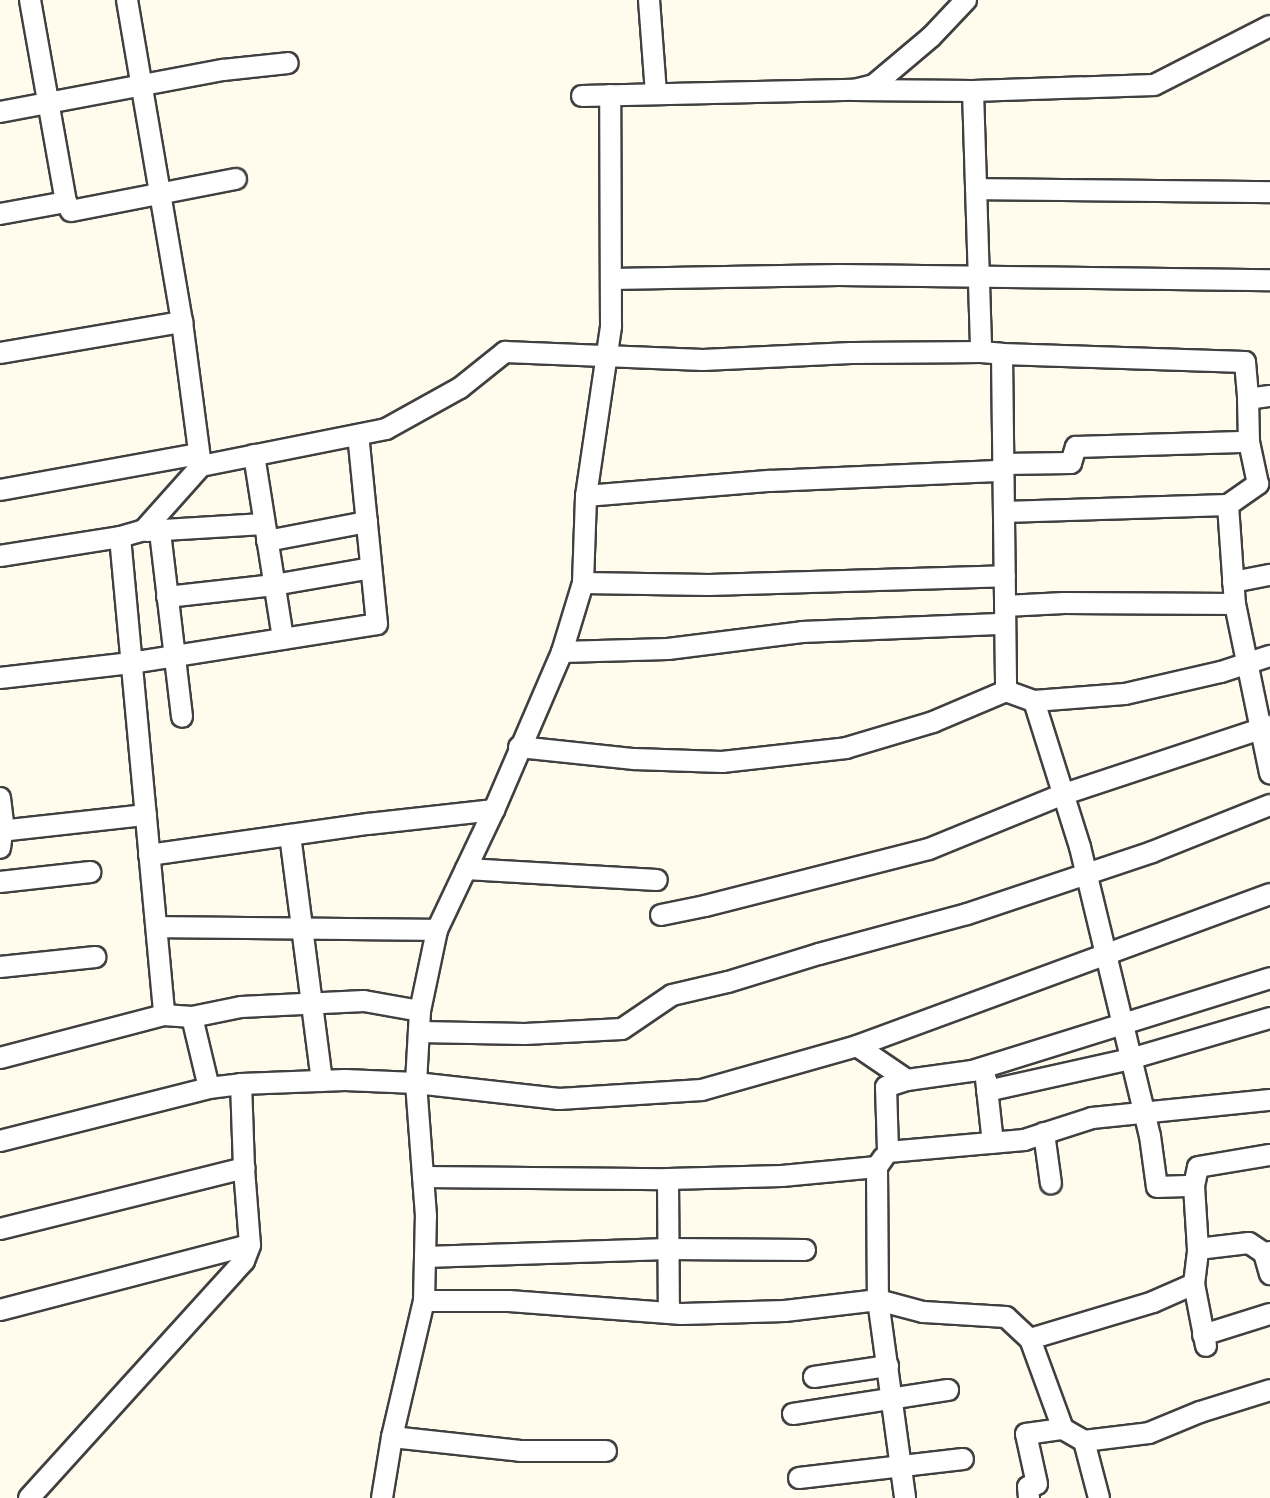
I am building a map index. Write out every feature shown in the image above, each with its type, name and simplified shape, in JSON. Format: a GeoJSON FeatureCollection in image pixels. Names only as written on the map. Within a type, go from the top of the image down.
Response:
{"type":"FeatureCollection","features":[{"type":"Feature","properties":{"kind":"street"},"geometry":{"type":"LineString","coordinates":[[30,0],[66,202],[71,211],[236,180]]}},
{"type":"Feature","properties":{"kind":"street"},"geometry":{"type":"LineString","coordinates":[[127,0],[182,322],[200,460],[152,531],[167,597],[182,717]]}},
{"type":"Feature","properties":{"kind":"street"},"geometry":{"type":"LineString","coordinates":[[649,0],[656,93]]}},
{"type":"Feature","properties":{"kind":"street"},"geometry":{"type":"LineString","coordinates":[[854,90],[874,85],[903,63],[966,0]]}},
{"type":"Feature","properties":{"kind":"street"},"geometry":{"type":"LineString","coordinates":[[582,96],[854,90],[973,91],[1154,85],[1270,26]]}},
{"type":"Feature","properties":{"kind":"street"},"geometry":{"type":"LineString","coordinates":[[0,112],[223,70],[288,63]]}},
{"type":"Feature","properties":{"kind":"street"},"geometry":{"type":"LineString","coordinates":[[973,91],[981,352]]}},
{"type":"Feature","properties":{"kind":"street"},"geometry":{"type":"LineString","coordinates":[[382,1498],[392,1437],[424,1301],[426,1216],[416,1083],[420,1011],[437,930],[494,810],[519,747],[562,652],[584,583],[586,496],[611,326],[610,95]]}},
{"type":"Feature","properties":{"kind":"street"},"geometry":{"type":"LineString","coordinates":[[976,189],[1270,192]]}},
{"type":"Feature","properties":{"kind":"street"},"geometry":{"type":"LineString","coordinates":[[0,214],[66,202]]}},
{"type":"Feature","properties":{"kind":"street"},"geometry":{"type":"LineString","coordinates":[[611,279],[839,275],[1270,280]]}},
{"type":"Feature","properties":{"kind":"street"},"geometry":{"type":"LineString","coordinates":[[0,353],[182,322]]}},
{"type":"Feature","properties":{"kind":"street"},"geometry":{"type":"LineString","coordinates":[[0,490],[200,460],[254,456],[386,429],[460,388],[505,352],[703,360],[851,353],[981,352],[1245,362],[1250,442],[1263,475],[1258,484],[1228,505],[1004,512]]}},
{"type":"Feature","properties":{"kind":"street"},"geometry":{"type":"LineString","coordinates":[[1002,354],[1006,692]]}},
{"type":"Feature","properties":{"kind":"street"},"geometry":{"type":"LineString","coordinates":[[1248,399],[1270,396]]}},
{"type":"Feature","properties":{"kind":"street"},"geometry":{"type":"LineString","coordinates":[[0,678],[131,663],[377,624],[358,435]]}},
{"type":"Feature","properties":{"kind":"street"},"geometry":{"type":"LineString","coordinates":[[586,496],[770,480],[1071,463],[1076,447],[1250,442]]}},
{"type":"Feature","properties":{"kind":"street"},"geometry":{"type":"LineString","coordinates":[[254,456],[283,639]]}},
{"type":"Feature","properties":{"kind":"street"},"geometry":{"type":"LineString","coordinates":[[1228,505],[1235,604],[1246,662],[1265,727],[1270,773]]}},
{"type":"Feature","properties":{"kind":"street"},"geometry":{"type":"LineString","coordinates":[[0,556],[152,531],[266,532],[367,522]]}},
{"type":"Feature","properties":{"kind":"street"},"geometry":{"type":"LineString","coordinates":[[120,537],[164,1015]]}},
{"type":"Feature","properties":{"kind":"street"},"geometry":{"type":"LineString","coordinates":[[167,597],[274,585],[371,568]]}},
{"type":"Feature","properties":{"kind":"street"},"geometry":{"type":"LineString","coordinates":[[1233,582],[1270,575]]}},
{"type":"Feature","properties":{"kind":"street"},"geometry":{"type":"LineString","coordinates":[[584,583],[709,585],[1005,576]]}},
{"type":"Feature","properties":{"kind":"street"},"geometry":{"type":"LineString","coordinates":[[562,652],[668,649],[802,632],[1005,615],[1064,603],[1235,604]]}},
{"type":"Feature","properties":{"kind":"street"},"geometry":{"type":"LineString","coordinates":[[519,747],[634,759],[722,762],[835,750],[933,722],[1006,692],[1034,701],[1125,694],[1221,672],[1270,656]]}},
{"type":"Feature","properties":{"kind":"street"},"geometry":{"type":"LineString","coordinates":[[1034,701],[1064,794],[1085,872],[1144,1111],[1157,1187],[1194,1186]]}},
{"type":"Feature","properties":{"kind":"street"},"geometry":{"type":"LineString","coordinates":[[661,915],[929,849],[1064,794],[1265,727]]}},
{"type":"Feature","properties":{"kind":"street"},"geometry":{"type":"LineString","coordinates":[[0,798],[1,837],[146,815]]}},
{"type":"Feature","properties":{"kind":"street"},"geometry":{"type":"LineString","coordinates":[[418,1032],[525,1034],[622,1029],[672,995],[728,982],[819,954],[967,914],[1085,872],[1152,852],[1270,805]]}},
{"type":"Feature","properties":{"kind":"street"},"geometry":{"type":"LineString","coordinates":[[150,855],[494,810]]}},
{"type":"Feature","properties":{"kind":"street"},"geometry":{"type":"LineString","coordinates":[[290,835],[309,1003],[321,1081]]}},
{"type":"Feature","properties":{"kind":"street"},"geometry":{"type":"LineString","coordinates":[[466,869],[657,880]]}},
{"type":"Feature","properties":{"kind":"street"},"geometry":{"type":"LineString","coordinates":[[0,882],[90,873]]}},
{"type":"Feature","properties":{"kind":"street"},"geometry":{"type":"LineString","coordinates":[[0,1142],[209,1088],[241,1084],[321,1081],[416,1083],[559,1099],[702,1090],[858,1046],[1104,953],[1214,916],[1270,894]]}},
{"type":"Feature","properties":{"kind":"street"},"geometry":{"type":"LineString","coordinates":[[157,927],[437,930]]}},
{"type":"Feature","properties":{"kind":"street"},"geometry":{"type":"LineString","coordinates":[[0,967],[95,957]]}},
{"type":"Feature","properties":{"kind":"street"},"geometry":{"type":"LineString","coordinates":[[905,1498],[878,1300],[886,1087],[907,1080],[984,1067],[1270,978]]}},
{"type":"Feature","properties":{"kind":"street"},"geometry":{"type":"LineString","coordinates":[[0,1058],[164,1015],[192,1017],[242,1007],[364,1000],[420,1011]]}},
{"type":"Feature","properties":{"kind":"street"},"geometry":{"type":"LineString","coordinates":[[192,1017],[209,1088]]}},
{"type":"Feature","properties":{"kind":"street"},"geometry":{"type":"LineString","coordinates":[[987,1091],[1130,1059],[1270,1018]]}},
{"type":"Feature","properties":{"kind":"street"},"geometry":{"type":"LineString","coordinates":[[858,1046],[907,1080]]}},
{"type":"Feature","properties":{"kind":"street"},"geometry":{"type":"LineString","coordinates":[[984,1067],[993,1143]]}},
{"type":"Feature","properties":{"kind":"street"},"geometry":{"type":"LineString","coordinates":[[29,1498],[244,1261],[250,1245],[241,1084]]}},
{"type":"Feature","properties":{"kind":"street"},"geometry":{"type":"LineString","coordinates":[[423,1177],[668,1179],[782,1176],[882,1159],[1024,1140],[1092,1118],[1270,1100]]}},
{"type":"Feature","properties":{"kind":"street"},"geometry":{"type":"LineString","coordinates":[[1044,1133],[1051,1184]]}},
{"type":"Feature","properties":{"kind":"street"},"geometry":{"type":"LineString","coordinates":[[1270,1155],[1198,1167],[1194,1186],[1198,1249],[1194,1284],[1204,1341],[1270,1314]]}},
{"type":"Feature","properties":{"kind":"street"},"geometry":{"type":"LineString","coordinates":[[0,1229],[244,1168]]}},
{"type":"Feature","properties":{"kind":"street"},"geometry":{"type":"LineString","coordinates":[[668,1179],[669,1313]]}},
{"type":"Feature","properties":{"kind":"street"},"geometry":{"type":"LineString","coordinates":[[1198,1249],[1249,1243],[1267,1253],[1270,1274]]}},
{"type":"Feature","properties":{"kind":"street"},"geometry":{"type":"LineString","coordinates":[[0,1310],[250,1245]]}},
{"type":"Feature","properties":{"kind":"street"},"geometry":{"type":"LineString","coordinates":[[425,1257],[669,1248],[805,1250]]}},
{"type":"Feature","properties":{"kind":"street"},"geometry":{"type":"LineString","coordinates":[[1030,1339],[1153,1302],[1194,1284]]}},
{"type":"Feature","properties":{"kind":"street"},"geometry":{"type":"LineString","coordinates":[[424,1301],[509,1301],[669,1313],[785,1311],[878,1300],[923,1312],[1006,1317],[1030,1339],[1063,1429]]}},
{"type":"Feature","properties":{"kind":"street"},"geometry":{"type":"LineString","coordinates":[[814,1377],[888,1365]]}},
{"type":"Feature","properties":{"kind":"street"},"geometry":{"type":"LineString","coordinates":[[793,1414],[948,1390]]}},
{"type":"Feature","properties":{"kind":"street"},"geometry":{"type":"LineString","coordinates":[[1029,1498],[1028,1487],[1037,1484],[1026,1434],[1063,1429],[1084,1441],[1149,1432],[1200,1412],[1270,1390]]}},
{"type":"Feature","properties":{"kind":"street"},"geometry":{"type":"LineString","coordinates":[[392,1437],[520,1451],[606,1451]]}},
{"type":"Feature","properties":{"kind":"street"},"geometry":{"type":"LineString","coordinates":[[1084,1441],[1099,1498]]}},
{"type":"Feature","properties":{"kind":"street"},"geometry":{"type":"LineString","coordinates":[[799,1478],[963,1460]]}}]}
